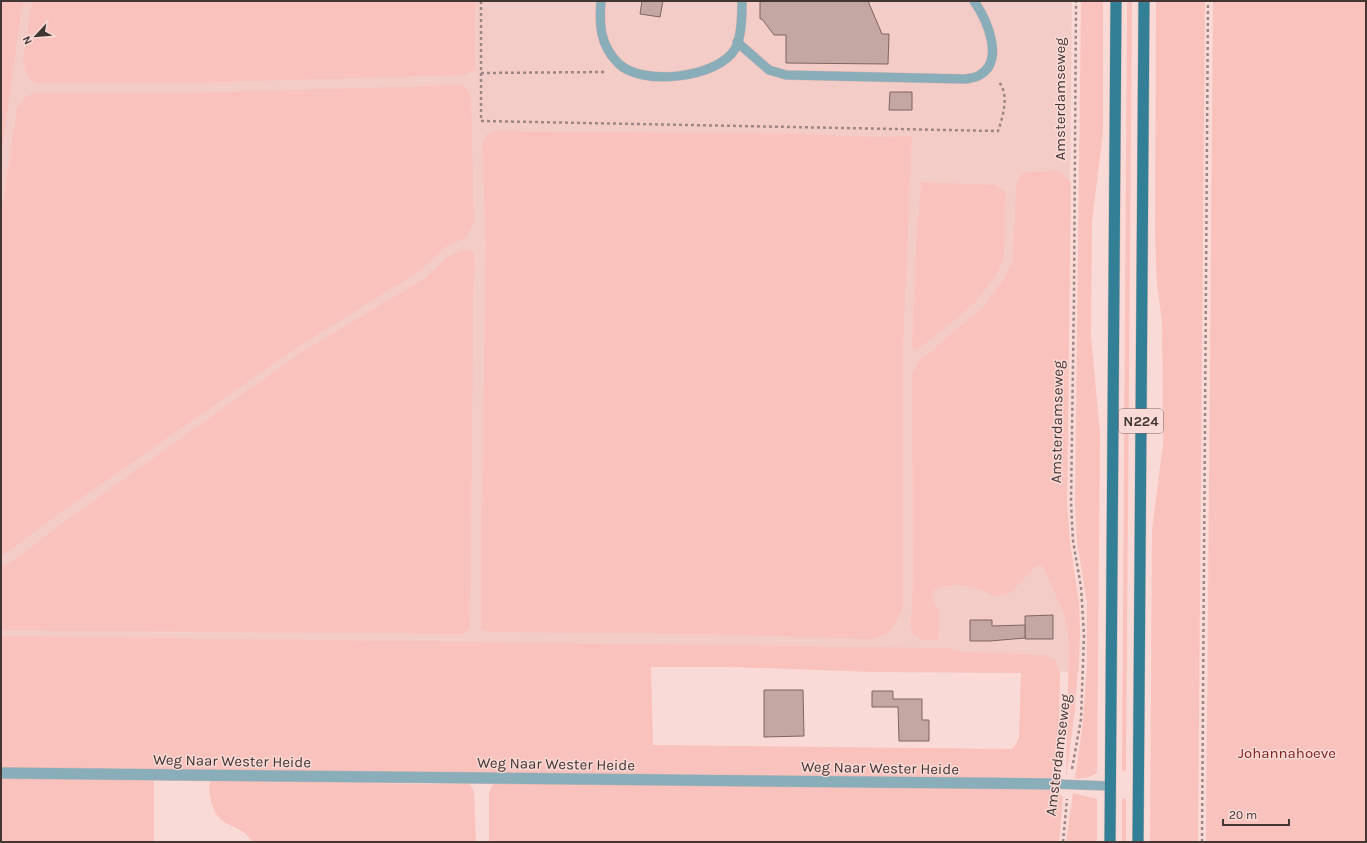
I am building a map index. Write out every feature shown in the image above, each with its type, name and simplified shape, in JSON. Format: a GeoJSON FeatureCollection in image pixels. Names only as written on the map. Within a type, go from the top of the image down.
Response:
{"type":"FeatureCollection","features":[{"type":"Feature","properties":{"kind":"main road","name":"N224"},"geometry":{"type":"LineString","coordinates":[[1110,842],[1116,1]]}},
{"type":"Feature","properties":{"kind":"main road","name":"N224"},"geometry":{"type":"LineString","coordinates":[[1138,842],[1144,1]]}},
{"type":"Feature","properties":{"kind":"street","name":"Weg Naar Wester Heide"},"geometry":{"type":"LineString","coordinates":[[1,773],[1054,784]]}},
{"type":"Feature","properties":{"kind":"lane"},"geometry":{"type":"LineString","coordinates":[[601,1],[600,23],[608,50],[619,64],[632,72],[650,76],[671,77],[690,75],[706,70],[722,62],[735,49],[740,32],[742,1]]}},
{"type":"Feature","properties":{"kind":"lane"},"geometry":{"type":"LineString","coordinates":[[737,42],[769,70],[786,75],[965,79],[977,77],[987,69],[992,58],[992,43],[981,12],[974,1]]}},
{"type":"Feature","properties":{"kind":"lane","name":"Weg Naar Wester Heide"},"geometry":{"type":"LineString","coordinates":[[1054,784],[1110,786]]}},
{"type":"Feature","properties":{"kind":"path"},"geometry":{"type":"LineString","coordinates":[[481,1],[481,121],[998,131],[1003,115],[1004,97],[1000,84],[987,69]]}},
{"type":"Feature","properties":{"kind":"path","name":"Amsterdamseweg"},"geometry":{"type":"LineString","coordinates":[[1063,842],[1069,784],[1081,719],[1084,635],[1081,587],[1073,541],[1071,503],[1076,1]]}},
{"type":"Feature","properties":{"kind":"path"},"geometry":{"type":"LineString","coordinates":[[1202,842],[1208,1]]}},
{"type":"Feature","properties":{"kind":"path"},"geometry":{"type":"LineString","coordinates":[[481,73],[632,72]]}},
{"type":"Feature","properties":{"kind":"shaded area"},"geometry":{"type":"Polygon","coordinates":[[[1,1],[1072,1],[1067,503],[1069,542],[1079,603],[1079,672],[1,654],[1,1]]]}},
{"type":"Feature","properties":{"kind":"green space"},"geometry":{"type":"Polygon","coordinates":[[[1,1],[23,1],[1,157],[1,1]]]}},
{"type":"Feature","properties":{"kind":"green space"},"geometry":{"type":"Polygon","coordinates":[[[32,1],[475,1],[475,70],[463,75],[190,83],[35,83],[26,74],[23,60],[32,1]]]}},
{"type":"Feature","properties":{"kind":"green space"},"geometry":{"type":"Polygon","coordinates":[[[1081,1],[1103,1],[1103,133],[1092,221],[1091,336],[1100,433],[1097,773],[1089,777],[1075,779],[1083,722],[1087,666],[1087,603],[1077,542],[1075,503],[1081,1]]]}},
{"type":"Feature","properties":{"kind":"green space"},"geometry":{"type":"Polygon","coordinates":[[[1127,1],[1132,1],[1125,772],[1122,770],[1127,1]]]}},
{"type":"Feature","properties":{"kind":"green space"},"geometry":{"type":"Polygon","coordinates":[[[1156,1],[1205,1],[1198,842],[1150,842],[1152,530],[1163,444],[1162,322],[1157,285],[1155,234],[1156,1]]]}},
{"type":"Feature","properties":{"kind":"green space","name":"Johannahoeve"},"geometry":{"type":"Polygon","coordinates":[[[1213,1],[1366,1],[1366,842],[1206,842],[1213,1]]]}},
{"type":"Feature","properties":{"kind":"green space"},"geometry":{"type":"Polygon","coordinates":[[[461,85],[471,93],[474,221],[467,237],[447,246],[418,272],[296,348],[53,518],[8,552],[1,555],[1,216],[17,108],[24,98],[34,93],[191,93],[461,85]]]}},
{"type":"Feature","properties":{"kind":"green space"},"geometry":{"type":"Polygon","coordinates":[[[493,131],[800,134],[880,137],[912,136],[903,348],[903,607],[893,628],[890,631],[873,639],[706,634],[488,632],[481,628],[486,246],[482,145],[486,135],[493,131]]]}},
{"type":"Feature","properties":{"kind":"green space"},"geometry":{"type":"Polygon","coordinates":[[[1060,171],[1071,182],[1067,503],[1070,542],[1079,603],[1080,634],[1075,710],[1066,778],[1069,643],[1065,617],[1042,566],[1037,565],[1010,593],[995,596],[972,587],[957,585],[942,587],[934,590],[932,600],[939,612],[938,640],[921,640],[913,634],[910,623],[913,572],[912,375],[919,361],[982,308],[1005,278],[1013,260],[1016,186],[1021,172],[1060,171]]]}},
{"type":"Feature","properties":{"kind":"green space"},"geometry":{"type":"Polygon","coordinates":[[[921,182],[996,185],[1006,192],[1004,258],[998,272],[974,304],[920,348],[914,350],[912,346],[915,262],[921,182]]]}},
{"type":"Feature","properties":{"kind":"green space"},"geometry":{"type":"Polygon","coordinates":[[[467,249],[474,252],[470,629],[464,634],[1,630],[1,567],[13,561],[60,525],[300,353],[424,279],[450,255],[467,249]]]}},
{"type":"Feature","properties":{"kind":"green space"},"geometry":{"type":"Polygon","coordinates":[[[1,636],[948,648],[964,652],[1046,655],[1055,660],[1060,674],[1058,778],[1,768],[1,636]],[[651,667],[653,745],[1012,749],[1019,737],[1021,673],[874,672],[730,667],[651,667]]]}},
{"type":"Feature","properties":{"kind":"green space"},"geometry":{"type":"Polygon","coordinates":[[[1,778],[154,780],[154,842],[1,842],[1,778]]]}},
{"type":"Feature","properties":{"kind":"green space"},"geometry":{"type":"Polygon","coordinates":[[[211,780],[470,784],[474,792],[476,842],[252,842],[247,835],[224,822],[214,811],[209,793],[211,780]]]}},
{"type":"Feature","properties":{"kind":"green space"},"geometry":{"type":"Polygon","coordinates":[[[493,784],[798,784],[1057,790],[1063,798],[1059,842],[489,842],[489,792],[493,784]]]}},
{"type":"Feature","properties":{"kind":"green space"},"geometry":{"type":"Polygon","coordinates":[[[1073,793],[1097,799],[1097,842],[1066,842],[1073,793]]]}},
{"type":"Feature","properties":{"kind":"green space"},"geometry":{"type":"Polygon","coordinates":[[[1124,798],[1126,799],[1126,842],[1122,842],[1122,800],[1124,798]]]}},
{"type":"Feature","properties":{"kind":"building"},"geometry":{"type":"Polygon","coordinates":[[[642,1],[663,1],[660,17],[640,14],[642,1]]]}},
{"type":"Feature","properties":{"kind":"building"},"geometry":{"type":"Polygon","coordinates":[[[760,1],[868,1],[882,34],[889,34],[888,64],[786,63],[786,35],[774,35],[762,19],[760,19],[760,1]]]}},
{"type":"Feature","properties":{"kind":"building"},"geometry":{"type":"Polygon","coordinates":[[[890,92],[912,92],[912,110],[889,110],[890,92]]]}},
{"type":"Feature","properties":{"kind":"building"},"geometry":{"type":"Polygon","coordinates":[[[1053,615],[1053,639],[1025,639],[1025,616],[1053,615]]]}},
{"type":"Feature","properties":{"kind":"building"},"geometry":{"type":"Polygon","coordinates":[[[970,620],[992,620],[992,626],[1025,625],[1025,638],[970,641],[970,620]]]}},
{"type":"Feature","properties":{"kind":"building"},"geometry":{"type":"Polygon","coordinates":[[[764,690],[803,690],[804,736],[764,737],[764,690]]]}},
{"type":"Feature","properties":{"kind":"building"},"geometry":{"type":"Polygon","coordinates":[[[872,691],[893,691],[893,699],[922,699],[922,720],[929,720],[929,741],[899,741],[898,707],[872,707],[872,691]]]}}]}
